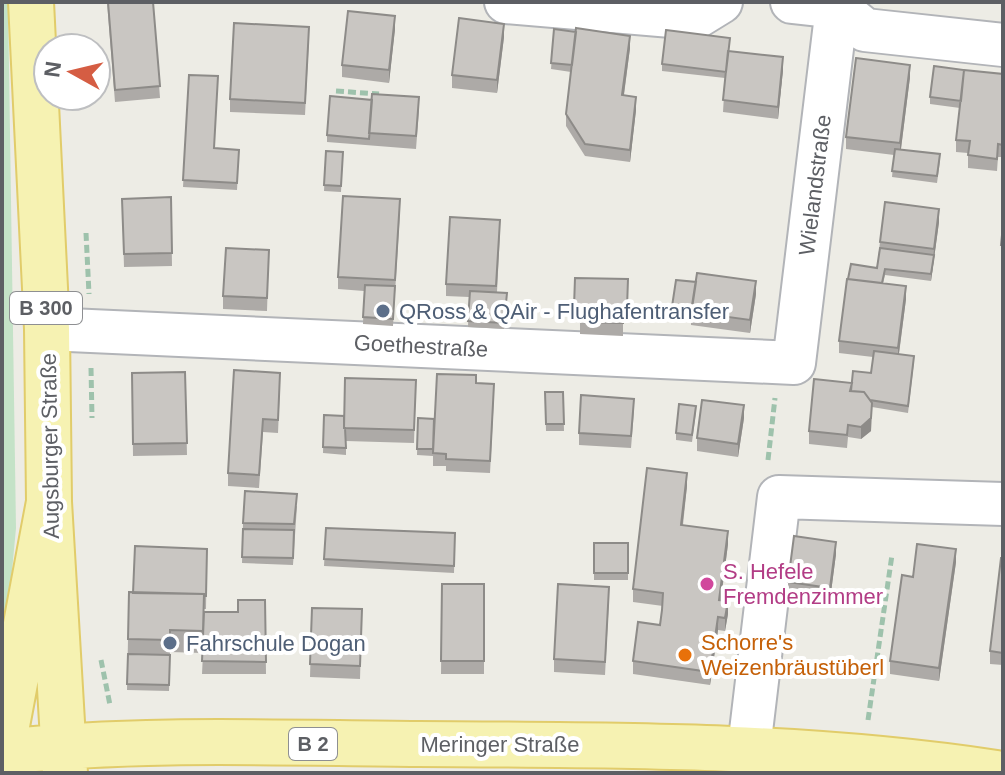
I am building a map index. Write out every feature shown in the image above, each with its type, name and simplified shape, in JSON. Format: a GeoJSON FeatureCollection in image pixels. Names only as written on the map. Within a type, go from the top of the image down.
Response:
{"type":"FeatureCollection","features":[{"type":"Feature","properties":{"kind":"main road","name":"Augsburger Straße"},"geometry":{"type":"LineString","coordinates":[[31,2],[47,329],[49,502],[66,759]]}},
{"type":"Feature","properties":{"kind":"main road","name":"B 300"},"geometry":{"type":"LineString","coordinates":[[2,752],[49,502]]}},
{"type":"Feature","properties":{"kind":"main road","name":"Meringer Straße"},"geometry":{"type":"LineString","coordinates":[[2,752],[66,759],[559,744],[749,748],[925,762],[996,773]]}},
{"type":"Feature","properties":{"kind":"street"},"geometry":{"type":"LineString","coordinates":[[506,2],[695,18],[721,2]]}},
{"type":"Feature","properties":{"kind":"street"},"geometry":{"type":"LineString","coordinates":[[792,2],[837,7],[865,30],[1003,45]]}},
{"type":"Feature","properties":{"kind":"street","name":"Wielandstraße"},"geometry":{"type":"LineString","coordinates":[[794,363],[837,7]]}},
{"type":"Feature","properties":{"kind":"street","name":"Goethestraße"},"geometry":{"type":"LineString","coordinates":[[47,329],[794,363]]}},
{"type":"Feature","properties":{"kind":"street"},"geometry":{"type":"LineString","coordinates":[[749,748],[779,497],[1003,504]]}},
{"type":"Feature","properties":{"kind":"path"},"geometry":{"type":"LineString","coordinates":[[336,91],[392,96]]}},
{"type":"Feature","properties":{"kind":"path"},"geometry":{"type":"LineString","coordinates":[[779,497],[765,484],[777,383],[794,363]]}},
{"type":"Feature","properties":{"kind":"path"},"geometry":{"type":"LineString","coordinates":[[867,724],[892,555]]}},
{"type":"Feature","properties":{"kind":"green space"},"geometry":{"type":"Polygon","coordinates":[[[2,2],[8,2],[16,528],[6,635],[2,634],[2,2]]]}},
{"type":"Feature","properties":{"kind":"building"},"geometry":{"type":"Polygon","coordinates":[[[108,2],[153,2],[160,86],[115,90],[108,2]]]}},
{"type":"Feature","properties":{"kind":"building"},"geometry":{"type":"Polygon","coordinates":[[[348,11],[395,16],[389,70],[342,65],[348,11]]]}},
{"type":"Feature","properties":{"kind":"building"},"geometry":{"type":"Polygon","coordinates":[[[459,18],[504,24],[497,80],[452,75],[459,18]]]}},
{"type":"Feature","properties":{"kind":"building"},"geometry":{"type":"Polygon","coordinates":[[[234,23],[309,27],[305,103],[230,99],[234,23]]]}},
{"type":"Feature","properties":{"kind":"building"},"geometry":{"type":"Polygon","coordinates":[[[576,28],[630,36],[622,95],[636,97],[630,150],[585,144],[566,114],[576,28]]]}},
{"type":"Feature","properties":{"kind":"building"},"geometry":{"type":"Polygon","coordinates":[[[554,29],[576,32],[572,65],[551,63],[554,29]]]}},
{"type":"Feature","properties":{"kind":"building"},"geometry":{"type":"Polygon","coordinates":[[[666,30],[730,38],[726,72],[662,64],[666,30]]]}},
{"type":"Feature","properties":{"kind":"building"},"geometry":{"type":"Polygon","coordinates":[[[728,51],[783,57],[778,107],[723,100],[728,51]]]}},
{"type":"Feature","properties":{"kind":"building"},"geometry":{"type":"Polygon","coordinates":[[[856,58],[910,65],[900,143],[846,137],[856,58]]]}},
{"type":"Feature","properties":{"kind":"building"},"geometry":{"type":"Polygon","coordinates":[[[934,66],[964,70],[961,101],[930,97],[934,66]]]}},
{"type":"Feature","properties":{"kind":"building"},"geometry":{"type":"Polygon","coordinates":[[[964,70],[1003,74],[1003,145],[998,144],[997,159],[968,155],[970,141],[956,140],[964,70]]]}},
{"type":"Feature","properties":{"kind":"building"},"geometry":{"type":"Polygon","coordinates":[[[189,75],[218,76],[214,148],[239,150],[237,183],[183,180],[189,75]]]}},
{"type":"Feature","properties":{"kind":"building"},"geometry":{"type":"Polygon","coordinates":[[[372,94],[419,97],[416,136],[369,133],[372,94]]]}},
{"type":"Feature","properties":{"kind":"building"},"geometry":{"type":"Polygon","coordinates":[[[330,96],[372,100],[369,139],[327,135],[330,96]]]}},
{"type":"Feature","properties":{"kind":"building"},"geometry":{"type":"Polygon","coordinates":[[[895,149],[940,154],[937,176],[892,171],[895,149]]]}},
{"type":"Feature","properties":{"kind":"building"},"geometry":{"type":"Polygon","coordinates":[[[326,151],[343,152],[341,186],[324,185],[326,151]]]}},
{"type":"Feature","properties":{"kind":"building"},"geometry":{"type":"Polygon","coordinates":[[[343,196],[400,199],[395,280],[338,277],[343,196]]]}},
{"type":"Feature","properties":{"kind":"building"},"geometry":{"type":"Polygon","coordinates":[[[171,197],[172,253],[124,254],[122,199],[171,197]]]}},
{"type":"Feature","properties":{"kind":"building"},"geometry":{"type":"Polygon","coordinates":[[[885,202],[939,209],[934,249],[880,242],[885,202]]]}},
{"type":"Feature","properties":{"kind":"building"},"geometry":{"type":"Polygon","coordinates":[[[450,217],[500,220],[496,286],[446,284],[450,217]]]}},
{"type":"Feature","properties":{"kind":"building"},"geometry":{"type":"Polygon","coordinates":[[[226,248],[269,250],[267,298],[223,296],[226,248]]]}},
{"type":"Feature","properties":{"kind":"building"},"geometry":{"type":"Polygon","coordinates":[[[880,248],[934,255],[931,274],[885,269],[882,283],[848,279],[851,264],[877,268],[880,248]]]}},
{"type":"Feature","properties":{"kind":"building"},"geometry":{"type":"Polygon","coordinates":[[[697,273],[756,281],[750,320],[691,312],[697,273]]]}},
{"type":"Feature","properties":{"kind":"building"},"geometry":{"type":"Polygon","coordinates":[[[575,278],[628,279],[623,323],[580,322],[581,307],[574,307],[575,278]]]}},
{"type":"Feature","properties":{"kind":"building"},"geometry":{"type":"Polygon","coordinates":[[[847,279],[906,286],[898,348],[839,341],[847,279]]]}},
{"type":"Feature","properties":{"kind":"building"},"geometry":{"type":"Polygon","coordinates":[[[676,280],[696,282],[691,315],[671,313],[676,280]]]}},
{"type":"Feature","properties":{"kind":"building"},"geometry":{"type":"Polygon","coordinates":[[[365,285],[395,286],[393,319],[363,317],[365,285]]]}},
{"type":"Feature","properties":{"kind":"building"},"geometry":{"type":"Polygon","coordinates":[[[470,291],[507,293],[504,323],[468,321],[470,291]]]}},
{"type":"Feature","properties":{"kind":"building"},"geometry":{"type":"Polygon","coordinates":[[[874,351],[914,356],[908,406],[870,400],[864,392],[851,391],[853,371],[871,373],[874,351]]]}},
{"type":"Feature","properties":{"kind":"building"},"geometry":{"type":"Polygon","coordinates":[[[234,370],[280,373],[278,420],[263,419],[259,475],[228,473],[234,370]]]}},
{"type":"Feature","properties":{"kind":"building"},"geometry":{"type":"Polygon","coordinates":[[[185,372],[187,443],[133,444],[132,373],[185,372]]]}},
{"type":"Feature","properties":{"kind":"building"},"geometry":{"type":"Polygon","coordinates":[[[437,374],[476,375],[476,383],[494,384],[490,461],[446,459],[446,454],[433,453],[437,374]]]}},
{"type":"Feature","properties":{"kind":"building"},"geometry":{"type":"Polygon","coordinates":[[[345,378],[416,380],[414,430],[344,428],[345,378]]]}},
{"type":"Feature","properties":{"kind":"building"},"geometry":{"type":"Polygon","coordinates":[[[814,379],[852,383],[850,391],[864,392],[872,403],[871,418],[861,427],[848,425],[847,435],[809,431],[814,379]]]}},
{"type":"Feature","properties":{"kind":"building"},"geometry":{"type":"Polygon","coordinates":[[[545,392],[563,392],[564,424],[546,424],[545,392]]]}},
{"type":"Feature","properties":{"kind":"building"},"geometry":{"type":"Polygon","coordinates":[[[581,395],[634,399],[631,436],[579,433],[581,395]]]}},
{"type":"Feature","properties":{"kind":"building"},"geometry":{"type":"Polygon","coordinates":[[[702,400],[744,405],[738,444],[697,438],[702,400]]]}},
{"type":"Feature","properties":{"kind":"building"},"geometry":{"type":"Polygon","coordinates":[[[679,404],[696,406],[692,435],[676,433],[679,404]]]}},
{"type":"Feature","properties":{"kind":"building"},"geometry":{"type":"Polygon","coordinates":[[[324,415],[344,416],[346,448],[323,447],[324,415]]]}},
{"type":"Feature","properties":{"kind":"building"},"geometry":{"type":"Polygon","coordinates":[[[418,418],[434,419],[433,449],[417,449],[418,418]]]}},
{"type":"Feature","properties":{"kind":"building"},"geometry":{"type":"Polygon","coordinates":[[[647,468],[687,473],[681,525],[728,531],[719,600],[728,601],[725,618],[718,617],[710,672],[633,661],[638,622],[660,625],[662,610],[663,593],[633,589],[647,468]]]}},
{"type":"Feature","properties":{"kind":"building"},"geometry":{"type":"Polygon","coordinates":[[[245,491],[297,494],[294,524],[243,523],[245,491]]]}},
{"type":"Feature","properties":{"kind":"building"},"geometry":{"type":"Polygon","coordinates":[[[326,528],[455,533],[454,566],[324,559],[326,528]]]}},
{"type":"Feature","properties":{"kind":"building"},"geometry":{"type":"Polygon","coordinates":[[[243,529],[294,530],[293,558],[242,557],[243,529]]]}},
{"type":"Feature","properties":{"kind":"building"},"geometry":{"type":"Polygon","coordinates":[[[794,536],[836,542],[830,588],[788,582],[794,536]]]}},
{"type":"Feature","properties":{"kind":"building"},"geometry":{"type":"Polygon","coordinates":[[[594,543],[628,543],[628,573],[594,573],[594,543]]]}},
{"type":"Feature","properties":{"kind":"building"},"geometry":{"type":"Polygon","coordinates":[[[917,544],[956,549],[939,668],[890,661],[902,575],[913,577],[917,544]]]}},
{"type":"Feature","properties":{"kind":"building"},"geometry":{"type":"Polygon","coordinates":[[[135,546],[207,549],[206,596],[133,593],[135,546]]]}},
{"type":"Feature","properties":{"kind":"building"},"geometry":{"type":"Polygon","coordinates":[[[1003,558],[1003,653],[990,651],[1003,558]]]}},
{"type":"Feature","properties":{"kind":"building"},"geometry":{"type":"Polygon","coordinates":[[[442,584],[484,584],[484,661],[441,661],[442,584]]]}},
{"type":"Feature","properties":{"kind":"building"},"geometry":{"type":"Polygon","coordinates":[[[558,584],[609,587],[605,662],[554,659],[558,584]]]}},
{"type":"Feature","properties":{"kind":"building"},"geometry":{"type":"Polygon","coordinates":[[[129,592],[204,594],[203,631],[170,630],[170,640],[128,639],[129,592]]]}},
{"type":"Feature","properties":{"kind":"building"},"geometry":{"type":"Polygon","coordinates":[[[238,600],[265,600],[266,662],[202,661],[204,612],[238,612],[238,600]]]}},
{"type":"Feature","properties":{"kind":"building"},"geometry":{"type":"Polygon","coordinates":[[[312,608],[362,609],[360,666],[310,664],[312,608]]]}},
{"type":"Feature","properties":{"kind":"building"},"geometry":{"type":"Polygon","coordinates":[[[128,654],[170,655],[169,685],[127,684],[128,654]]]}},
{"type":"Feature","properties":{"kind":"place","name":"QRoss & QAir - Flughafentransfer"},"geometry":{"type":"Point","coordinates":[383,311]}},
{"type":"Feature","properties":{"kind":"place","name":"S. Hefele Fremdenzimmer"},"geometry":{"type":"Point","coordinates":[707,584]}},
{"type":"Feature","properties":{"kind":"place","name":"Fahrschule Dogan"},"geometry":{"type":"Point","coordinates":[170,643]}},
{"type":"Feature","properties":{"kind":"place","name":"Schorre's Weizenbräustüberl"},"geometry":{"type":"Point","coordinates":[685,655]}}]}
